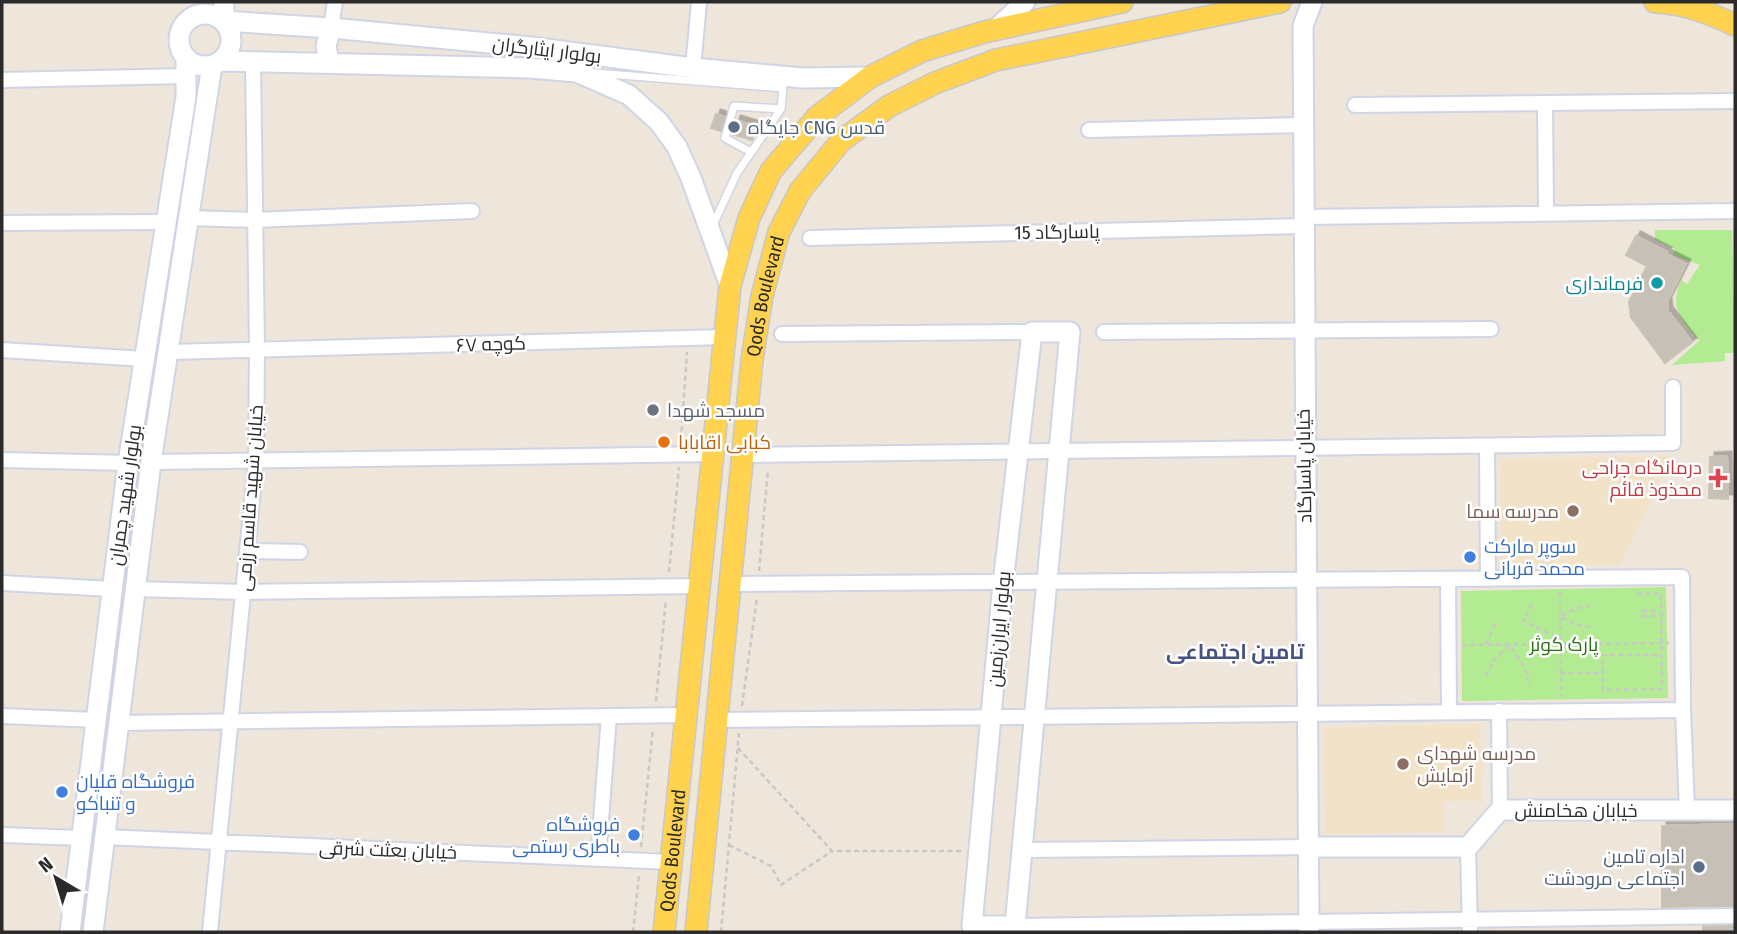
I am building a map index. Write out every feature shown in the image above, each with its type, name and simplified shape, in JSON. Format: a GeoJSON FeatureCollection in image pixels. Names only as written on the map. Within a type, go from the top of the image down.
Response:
{"type":"FeatureCollection","features":[{"type":"Feature","properties":{"kind":"main road"},"geometry":{"type":"LineString","coordinates":[[995,30],[1025,2]]}},
{"type":"Feature","properties":{"kind":"main road","name":"Qods Boulevard"},"geometry":{"type":"LineString","coordinates":[[664,932],[730,286],[748,218],[771,171],[817,117],[870,77],[922,51],[995,30],[1122,2]]}},
{"type":"Feature","properties":{"kind":"main road","name":"Qods Boulevard"},"geometry":{"type":"LineString","coordinates":[[696,932],[741,455],[762,296],[779,232],[800,191],[841,141],[889,106],[935,83],[996,60],[1280,2]]}},
{"type":"Feature","properties":{"kind":"main road","name":"خیابان پاسارگاد"},"geometry":{"type":"LineString","coordinates":[[1308,927],[1303,26],[1312,2]]}},
{"type":"Feature","properties":{"kind":"main road"},"geometry":{"type":"LineString","coordinates":[[1655,2],[1669,2],[1704,11],[1735,25]]}},
{"type":"Feature","properties":{"kind":"main road","name":"بولوار ایثارگران"},"geometry":{"type":"LineString","coordinates":[[193,10],[208,14],[224,12],[331,28],[531,47],[693,68],[802,78],[870,77]]}},
{"type":"Feature","properties":{"kind":"main road","name":"بولوار شهید چمران"},"geometry":{"type":"LineString","coordinates":[[70,932],[128,463],[164,222],[186,97],[186,67],[179,42],[184,25],[193,10]]}},
{"type":"Feature","properties":{"kind":"main road","name":"بولوار شهید چمران"},"geometry":{"type":"LineString","coordinates":[[93,932],[151,462],[188,218],[216,63],[230,47],[231,38],[224,12]]}},
{"type":"Feature","properties":{"kind":"main road"},"geometry":{"type":"LineString","coordinates":[[329,63],[326,46],[331,28]]}},
{"type":"Feature","properties":{"kind":"main road","name":"بولوار ایثارگران"},"geometry":{"type":"LineString","coordinates":[[186,67],[194,63],[253,62],[529,68],[577,72],[629,94],[659,121],[677,147],[711,230],[730,286]]}},
{"type":"Feature","properties":{"kind":"main road"},"geometry":{"type":"LineString","coordinates":[[1015,926],[1070,332],[1032,332]]}},
{"type":"Feature","properties":{"kind":"main road","name":"بولوار ایران‌زمین"},"geometry":{"type":"LineString","coordinates":[[1015,926],[972,926],[1003,583],[1032,332]]}},
{"type":"Feature","properties":{"kind":"main road","name":"خیابان هخامنش"},"geometry":{"type":"LineString","coordinates":[[1468,847],[1500,810],[1735,810]]}},
{"type":"Feature","properties":{"kind":"main road"},"geometry":{"type":"LineString","coordinates":[[1308,847],[1468,847]]}},
{"type":"Feature","properties":{"kind":"street"},"geometry":{"type":"LineString","coordinates":[[331,28],[335,2]]}},
{"type":"Feature","properties":{"kind":"street"},"geometry":{"type":"LineString","coordinates":[[693,68],[699,2]]}},
{"type":"Feature","properties":{"kind":"street","name":"خیابان شهید قاسم رزمی"},"geometry":{"type":"LineString","coordinates":[[210,932],[256,460],[253,62]]}},
{"type":"Feature","properties":{"kind":"street"},"geometry":{"type":"LineString","coordinates":[[2,80],[186,67]]}},
{"type":"Feature","properties":{"kind":"street"},"geometry":{"type":"LineString","coordinates":[[1355,105],[1735,101]]}},
{"type":"Feature","properties":{"kind":"street"},"geometry":{"type":"LineString","coordinates":[[1545,103],[1546,214]]}},
{"type":"Feature","properties":{"kind":"street"},"geometry":{"type":"LineString","coordinates":[[1089,130],[1303,125]]}},
{"type":"Feature","properties":{"kind":"street"},"geometry":{"type":"LineString","coordinates":[[188,218],[255,220],[472,211]]}},
{"type":"Feature","properties":{"kind":"street","name":"پاسارگاد 15"},"geometry":{"type":"LineString","coordinates":[[810,238],[1304,221],[1735,211]]}},
{"type":"Feature","properties":{"kind":"street"},"geometry":{"type":"LineString","coordinates":[[2,223],[164,222]]}},
{"type":"Feature","properties":{"kind":"street"},"geometry":{"type":"LineString","coordinates":[[1104,332],[1491,329]]}},
{"type":"Feature","properties":{"kind":"street"},"geometry":{"type":"LineString","coordinates":[[782,334],[1032,332]]}},
{"type":"Feature","properties":{"kind":"street","name":"کوچه ۶۷"},"geometry":{"type":"LineString","coordinates":[[168,352],[724,337]]}},
{"type":"Feature","properties":{"kind":"street"},"geometry":{"type":"LineString","coordinates":[[2,350],[144,359]]}},
{"type":"Feature","properties":{"kind":"street"},"geometry":{"type":"LineString","coordinates":[[741,455],[1673,443],[1673,387]]}},
{"type":"Feature","properties":{"kind":"street"},"geometry":{"type":"LineString","coordinates":[[1487,447],[1488,579]]}},
{"type":"Feature","properties":{"kind":"street"},"geometry":{"type":"LineString","coordinates":[[151,462],[713,454]]}},
{"type":"Feature","properties":{"kind":"street"},"geometry":{"type":"LineString","coordinates":[[2,460],[128,463]]}},
{"type":"Feature","properties":{"kind":"street"},"geometry":{"type":"LineString","coordinates":[[247,551],[300,552]]}},
{"type":"Feature","properties":{"kind":"street"},"geometry":{"type":"LineString","coordinates":[[728,584],[1682,577],[1687,810]]}},
{"type":"Feature","properties":{"kind":"street"},"geometry":{"type":"LineString","coordinates":[[1448,579],[1449,712]]}},
{"type":"Feature","properties":{"kind":"street"},"geometry":{"type":"LineString","coordinates":[[2,583],[112,589]]}},
{"type":"Feature","properties":{"kind":"street"},"geometry":{"type":"LineString","coordinates":[[135,589],[243,592],[700,586]]}},
{"type":"Feature","properties":{"kind":"street"},"geometry":{"type":"LineString","coordinates":[[716,720],[1683,710]]}},
{"type":"Feature","properties":{"kind":"street"},"geometry":{"type":"LineString","coordinates":[[1499,712],[1500,810]]}},
{"type":"Feature","properties":{"kind":"street"},"geometry":{"type":"LineString","coordinates":[[119,723],[687,715]]}},
{"type":"Feature","properties":{"kind":"street"},"geometry":{"type":"LineString","coordinates":[[2,716],[96,720]]}},
{"type":"Feature","properties":{"kind":"street"},"geometry":{"type":"LineString","coordinates":[[598,859],[609,716]]}},
{"type":"Feature","properties":{"kind":"street"},"geometry":{"type":"LineString","coordinates":[[2,835],[82,838]]}},
{"type":"Feature","properties":{"kind":"street","name":"خیابان بعثت شرقی"},"geometry":{"type":"LineString","coordinates":[[105,837],[671,862]]}},
{"type":"Feature","properties":{"kind":"street"},"geometry":{"type":"LineString","coordinates":[[1022,850],[1308,847]]}},
{"type":"Feature","properties":{"kind":"street"},"geometry":{"type":"LineString","coordinates":[[1468,847],[1469,926]]}},
{"type":"Feature","properties":{"kind":"street"},"geometry":{"type":"LineString","coordinates":[[1015,926],[1469,926],[1735,916]]}},
{"type":"Feature","properties":{"kind":"lane"},"geometry":{"type":"LineString","coordinates":[[577,72],[783,88],[781,109],[737,173],[711,230]]}},
{"type":"Feature","properties":{"kind":"lane"},"geometry":{"type":"LineString","coordinates":[[751,152],[725,138],[734,106],[781,109]]}},
{"type":"Feature","properties":{"kind":"path"},"geometry":{"type":"LineString","coordinates":[[633,932],[680,453],[688,338]]}},
{"type":"Feature","properties":{"kind":"path"},"geometry":{"type":"LineString","coordinates":[[721,932],[740,721],[758,585],[769,455]]}},
{"type":"Feature","properties":{"kind":"path"},"geometry":{"type":"LineString","coordinates":[[1560,578],[1561,711]]}},
{"type":"Feature","properties":{"kind":"path"},"geometry":{"type":"LineString","coordinates":[[1637,594],[1661,593],[1661,613],[1661,643],[1661,655],[1661,690],[1603,690],[1603,655],[1661,655]]}},
{"type":"Feature","properties":{"kind":"path"},"geometry":{"type":"LineString","coordinates":[[1532,604],[1523,621],[1560,642]]}},
{"type":"Feature","properties":{"kind":"path"},"geometry":{"type":"LineString","coordinates":[[1560,616],[1577,608],[1591,606]]}},
{"type":"Feature","properties":{"kind":"path"},"geometry":{"type":"LineString","coordinates":[[1642,614],[1661,613]]}},
{"type":"Feature","properties":{"kind":"path"},"geometry":{"type":"LineString","coordinates":[[1560,616],[1576,625],[1590,626]]}},
{"type":"Feature","properties":{"kind":"path"},"geometry":{"type":"LineString","coordinates":[[1486,645],[1496,622]]}},
{"type":"Feature","properties":{"kind":"path"},"geometry":{"type":"LineString","coordinates":[[1448,646],[1560,642],[1682,643]]}},
{"type":"Feature","properties":{"kind":"path"},"geometry":{"type":"LineString","coordinates":[[1486,676],[1494,660],[1509,645]]}},
{"type":"Feature","properties":{"kind":"path"},"geometry":{"type":"LineString","coordinates":[[1509,645],[1524,666],[1530,686]]}},
{"type":"Feature","properties":{"kind":"path"},"geometry":{"type":"LineString","coordinates":[[1560,673],[1603,673]]}},
{"type":"Feature","properties":{"kind":"path"},"geometry":{"type":"LineString","coordinates":[[738,748],[832,851]]}},
{"type":"Feature","properties":{"kind":"path"},"geometry":{"type":"LineString","coordinates":[[729,845],[771,866],[781,885],[832,851],[979,851]]}},
{"type":"Feature","properties":{"kind":"shaded area","name":"مدرسه سما"},"geometry":{"type":"Polygon","coordinates":[[[1672,456],[1620,564],[1501,566],[1500,459],[1672,456]]]}},
{"type":"Feature","properties":{"kind":"shaded area","name":"مدرسه شهدای آزمایش"},"geometry":{"type":"Polygon","coordinates":[[[1480,724],[1482,800],[1444,802],[1444,831],[1326,835],[1323,728],[1480,724]]]}},
{"type":"Feature","properties":{"kind":"green space"},"geometry":{"type":"Polygon","coordinates":[[[1655,230],[1732,230],[1735,353],[1725,353],[1725,361],[1672,365],[1699,341],[1682,320],[1676,307],[1676,299],[1681,280],[1687,284],[1700,265],[1673,255],[1675,249],[1655,240],[1655,230]]]}},
{"type":"Feature","properties":{"kind":"green space","name":"پارک کوثر"},"geometry":{"type":"Polygon","coordinates":[[[1666,587],[1668,698],[1462,701],[1461,591],[1666,587]]]}},
{"type":"Feature","properties":{"kind":"building"},"geometry":{"type":"Polygon","coordinates":[[[716,114],[725,117],[721,131],[711,128],[716,114]]]}},
{"type":"Feature","properties":{"kind":"building"},"geometry":{"type":"Polygon","coordinates":[[[736,120],[756,126],[752,140],[732,134],[736,120]]]}},
{"type":"Feature","properties":{"kind":"building","name":"فرمانداری"},"geometry":{"type":"Polygon","coordinates":[[[1636,236],[1686,264],[1667,301],[1668,311],[1692,342],[1665,363],[1631,317],[1629,302],[1647,266],[1626,255],[1636,236]]]}},
{"type":"Feature","properties":{"kind":"building","name":"درمانگاه جراحی محذوذ قائم"},"geometry":{"type":"Polygon","coordinates":[[[1727,456],[1728,499],[1709,498],[1710,457],[1727,456]]]}},
{"type":"Feature","properties":{"kind":"building","name":"اداره تامین اجتماعی مرودشت"},"geometry":{"type":"Polygon","coordinates":[[[1735,824],[1735,906],[1662,907],[1662,826],[1735,824]]]}},
{"type":"Feature","properties":{"kind":"building"},"geometry":{"type":"Polygon","coordinates":[[[1703,926],[1735,926],[1735,932],[1703,932],[1703,926]]]}},
{"type":"Feature","properties":{"kind":"place","name":"جایگاه CNG قدس"},"geometry":{"type":"Point","coordinates":[734,127]}},
{"type":"Feature","properties":{"kind":"place","name":"فرمانداری"},"geometry":{"type":"Point","coordinates":[1657,283]}},
{"type":"Feature","properties":{"kind":"place","name":"مسجد شهدا"},"geometry":{"type":"Point","coordinates":[653,410]}},
{"type":"Feature","properties":{"kind":"place","name":"کبابی اقابابا"},"geometry":{"type":"Point","coordinates":[664,442]}},
{"type":"Feature","properties":{"kind":"place","name":"درمانگاه جراحی محذوذ قائم"},"geometry":{"type":"Point","coordinates":[1718,478]}},
{"type":"Feature","properties":{"kind":"place","name":"مدرسه سما"},"geometry":{"type":"Point","coordinates":[1573,511]}},
{"type":"Feature","properties":{"kind":"place","name":"سوپر مارکت محمد قربانی"},"geometry":{"type":"Point","coordinates":[1470,557]}},
{"type":"Feature","properties":{"kind":"place","name":"مدرسه شهدای آزمایش"},"geometry":{"type":"Point","coordinates":[1403,764]}},
{"type":"Feature","properties":{"kind":"place","name":"فروشگاه قلیان و تنباکو"},"geometry":{"type":"Point","coordinates":[62,792]}},
{"type":"Feature","properties":{"kind":"place","name":"فروشگاه باطری رستمی"},"geometry":{"type":"Point","coordinates":[634,835]}},
{"type":"Feature","properties":{"kind":"place","name":"اداره تامین اجتماعی مرودشت"},"geometry":{"type":"Point","coordinates":[1699,867]}},
{"type":"Feature","properties":{"kind":"district","name":"تامین اجتماعی"},"geometry":{"type":"Point","coordinates":[1235,652]}}]}
